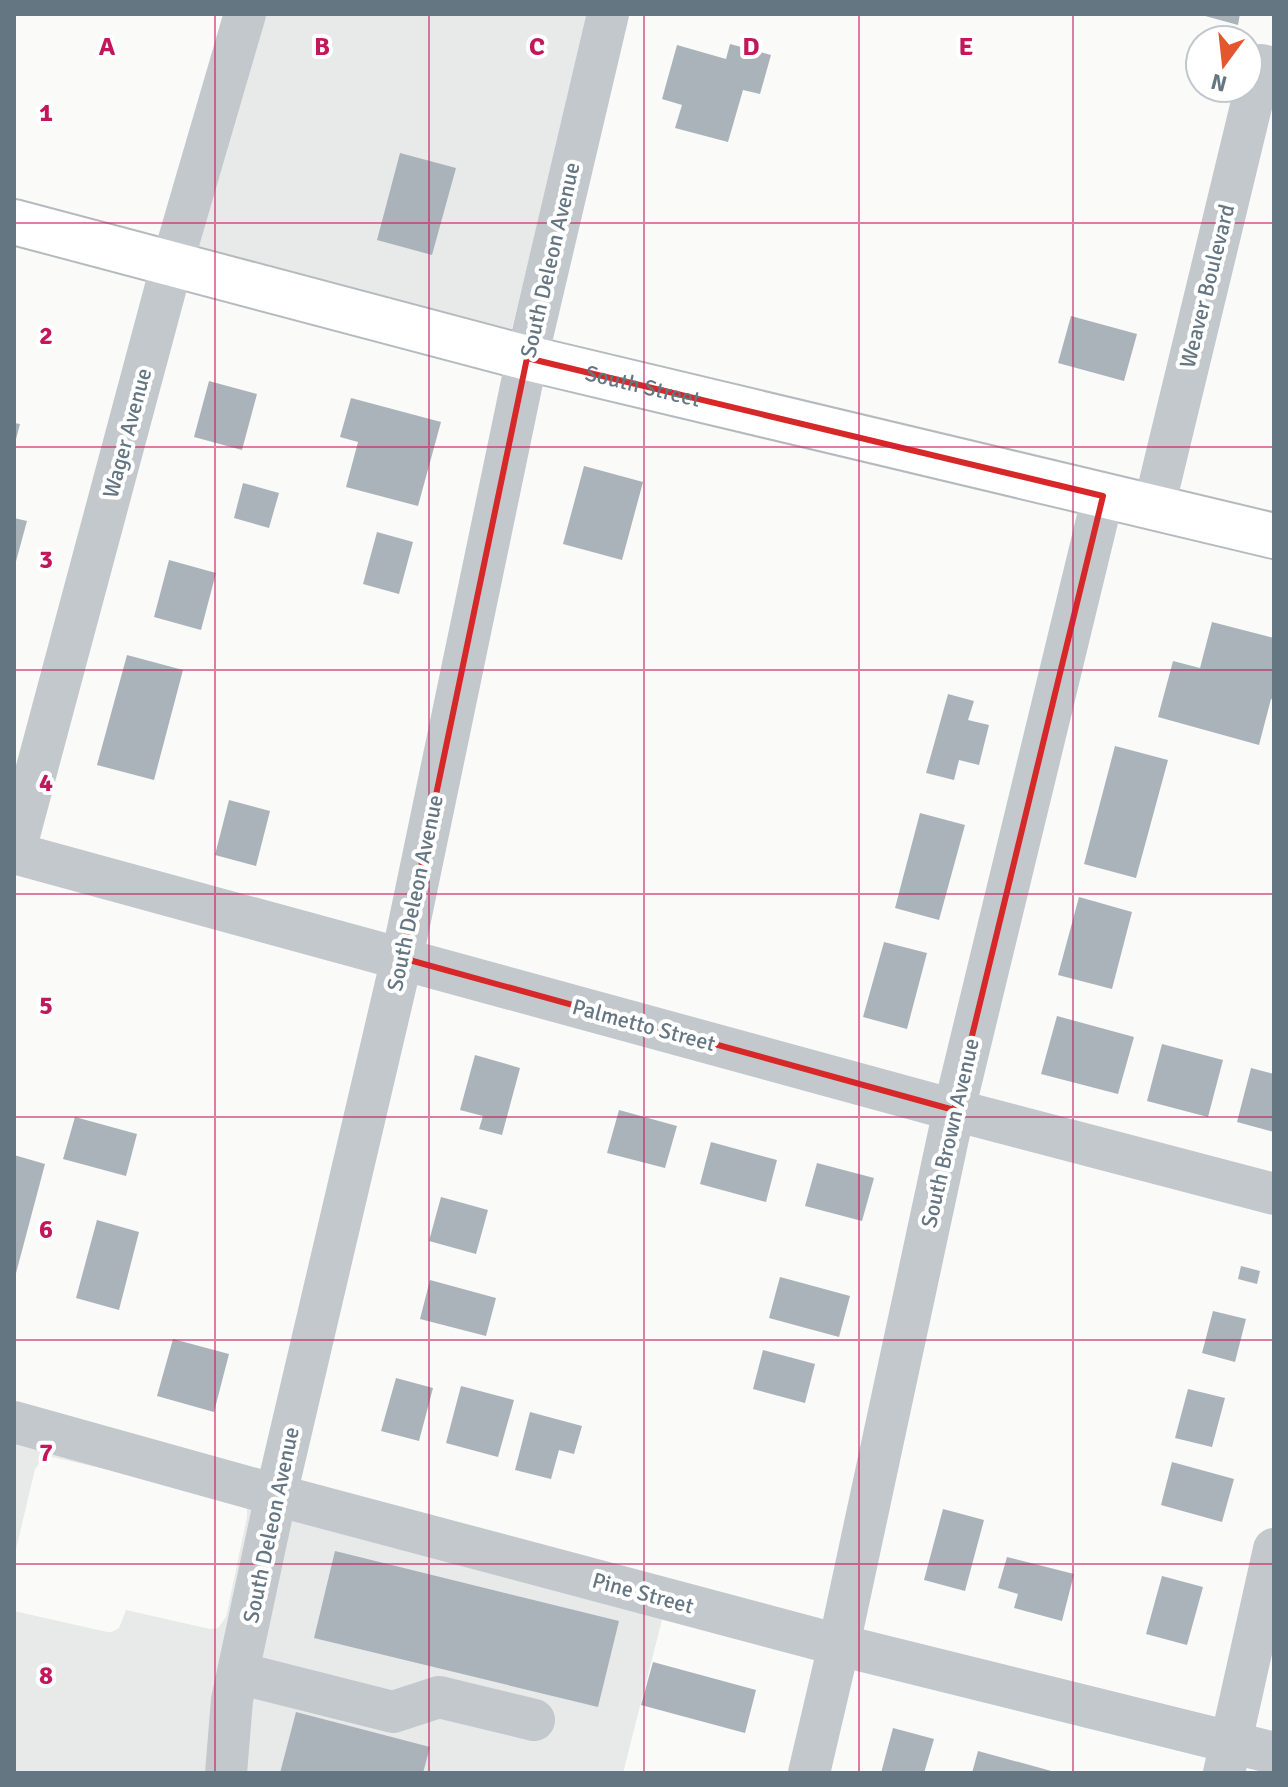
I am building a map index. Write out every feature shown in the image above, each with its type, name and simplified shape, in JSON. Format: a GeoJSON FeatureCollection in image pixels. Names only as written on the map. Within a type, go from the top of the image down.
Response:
{"type":"FeatureCollection","features":[{"type":"Feature","properties":{"kind":"main road","name":"South Street"},"geometry":{"type":"LineString","coordinates":[[14,222],[527,358],[1274,536]]}},
{"type":"Feature","properties":{"kind":"street","name":"Wager Avenue"},"geometry":{"type":"LineString","coordinates":[[14,853],[172,264],[245,14]]}},
{"type":"Feature","properties":{"kind":"street","name":"South Deleon Avenue"},"geometry":{"type":"LineString","coordinates":[[226,1773],[232,1700],[276,1495],[402,958],[527,358],[608,14]]}},
{"type":"Feature","properties":{"kind":"street","name":"Weaver Boulevard"},"geometry":{"type":"LineString","coordinates":[[1154,507],[1270,66]]}},
{"type":"Feature","properties":{"kind":"street","name":"South Brown Avenue"},"geometry":{"type":"LineString","coordinates":[[809,1773],[954,1110],[1103,496]]}},
{"type":"Feature","properties":{"kind":"street","name":"Palmetto Street"},"geometry":{"type":"LineString","coordinates":[[14,853],[954,1110],[1274,1194]]}},
{"type":"Feature","properties":{"kind":"street","name":"Pine Street"},"geometry":{"type":"LineString","coordinates":[[14,1422],[839,1645],[1228,1758],[1274,1753]]}},
{"type":"Feature","properties":{"kind":"street"},"geometry":{"type":"LineString","coordinates":[[1228,1758],[1274,1549]]}},
{"type":"Feature","properties":{"kind":"street"},"geometry":{"type":"LineString","coordinates":[[238,1673],[393,1712],[439,1697],[534,1720]]}},
{"type":"Feature","properties":{"kind":"highlighted area"},"geometry":{"type":"Polygon","coordinates":[[[527,358],[1103,496],[954,1110],[402,958],[527,358]]]}},
{"type":"Feature","properties":{"kind":"shaded area"},"geometry":{"type":"Polygon","coordinates":[[[261,14],[590,14],[510,336],[192,251],[261,14]]]}},
{"type":"Feature","properties":{"kind":"shaded area"},"geometry":{"type":"Polygon","coordinates":[[[14,1440],[189,1488],[52,1457],[43,1458],[35,1469],[14,1558],[14,1440]]]}},
{"type":"Feature","properties":{"kind":"shaded area"},"geometry":{"type":"Polygon","coordinates":[[[247,1508],[258,1508],[210,1773],[14,1773],[14,1611],[107,1632],[119,1628],[126,1610],[210,1629],[218,1628],[226,1617],[247,1508]]]}},
{"type":"Feature","properties":{"kind":"shaded area"},"geometry":{"type":"Polygon","coordinates":[[[288,1516],[663,1616],[623,1773],[241,1773],[248,1702],[288,1516]]]}},
{"type":"Feature","properties":{"kind":"building"},"geometry":{"type":"Polygon","coordinates":[[[1198,14],[1240,14],[1238,24],[1198,14]]]}},
{"type":"Feature","properties":{"kind":"building"},"geometry":{"type":"Polygon","coordinates":[[[730,44],[771,55],[760,94],[743,90],[728,142],[675,128],[682,105],[662,99],[677,45],[726,59],[730,44]]]}},
{"type":"Feature","properties":{"kind":"building"},"geometry":{"type":"Polygon","coordinates":[[[400,153],[456,168],[432,255],[377,240],[400,153]]]}},
{"type":"Feature","properties":{"kind":"building"},"geometry":{"type":"Polygon","coordinates":[[[1071,316],[1137,334],[1124,381],[1058,363],[1071,316]]]}},
{"type":"Feature","properties":{"kind":"building"},"geometry":{"type":"Polygon","coordinates":[[[209,381],[257,394],[242,450],[194,437],[209,381]]]}},
{"type":"Feature","properties":{"kind":"building"},"geometry":{"type":"Polygon","coordinates":[[[351,398],[441,422],[418,506],[346,487],[358,442],[340,437],[351,398]]]}},
{"type":"Feature","properties":{"kind":"building"},"geometry":{"type":"Polygon","coordinates":[[[14,423],[20,424],[15,443],[14,442],[14,423]]]}},
{"type":"Feature","properties":{"kind":"building"},"geometry":{"type":"Polygon","coordinates":[[[584,466],[643,482],[622,560],[563,544],[584,466]]]}},
{"type":"Feature","properties":{"kind":"building"},"geometry":{"type":"Polygon","coordinates":[[[243,483],[279,493],[269,528],[234,518],[243,483]]]}},
{"type":"Feature","properties":{"kind":"building"},"geometry":{"type":"Polygon","coordinates":[[[14,518],[27,521],[15,565],[14,565],[14,518]]]}},
{"type":"Feature","properties":{"kind":"building"},"geometry":{"type":"Polygon","coordinates":[[[377,532],[413,542],[399,594],[363,584],[377,532]]]}},
{"type":"Feature","properties":{"kind":"building"},"geometry":{"type":"Polygon","coordinates":[[[169,560],[216,573],[201,630],[154,617],[169,560]]]}},
{"type":"Feature","properties":{"kind":"building"},"geometry":{"type":"Polygon","coordinates":[[[1212,622],[1274,638],[1274,700],[1271,699],[1259,745],[1158,717],[1173,661],[1200,668],[1212,622]]]}},
{"type":"Feature","properties":{"kind":"building"},"geometry":{"type":"Polygon","coordinates":[[[127,655],[183,670],[154,780],[97,765],[127,655]]]}},
{"type":"Feature","properties":{"kind":"building"},"geometry":{"type":"Polygon","coordinates":[[[948,694],[974,701],[968,720],[989,725],[979,765],[959,760],[954,780],[926,773],[948,694]]]}},
{"type":"Feature","properties":{"kind":"building"},"geometry":{"type":"Polygon","coordinates":[[[1115,746],[1168,760],[1136,878],[1084,864],[1115,746]]]}},
{"type":"Feature","properties":{"kind":"building"},"geometry":{"type":"Polygon","coordinates":[[[229,800],[270,811],[256,866],[215,855],[229,800]]]}},
{"type":"Feature","properties":{"kind":"building"},"geometry":{"type":"Polygon","coordinates":[[[920,813],[965,825],[939,920],[895,908],[920,813]]]}},
{"type":"Feature","properties":{"kind":"building"},"geometry":{"type":"Polygon","coordinates":[[[1079,897],[1132,912],[1112,989],[1058,975],[1079,897]]]}},
{"type":"Feature","properties":{"kind":"building"},"geometry":{"type":"Polygon","coordinates":[[[884,942],[927,953],[907,1029],[863,1017],[884,942]]]}},
{"type":"Feature","properties":{"kind":"building"},"geometry":{"type":"Polygon","coordinates":[[[1057,1016],[1134,1037],[1118,1094],[1041,1074],[1057,1016]]]}},
{"type":"Feature","properties":{"kind":"building"},"geometry":{"type":"Polygon","coordinates":[[[1162,1044],[1223,1060],[1208,1117],[1147,1101],[1162,1044]]]}},
{"type":"Feature","properties":{"kind":"building"},"geometry":{"type":"Polygon","coordinates":[[[475,1055],[520,1068],[502,1135],[479,1129],[483,1116],[460,1110],[475,1055]]]}},
{"type":"Feature","properties":{"kind":"building"},"geometry":{"type":"Polygon","coordinates":[[[1251,1068],[1274,1074],[1274,1132],[1237,1122],[1251,1068]]]}},
{"type":"Feature","properties":{"kind":"building"},"geometry":{"type":"Polygon","coordinates":[[[619,1110],[677,1126],[665,1168],[607,1153],[619,1110]]]}},
{"type":"Feature","properties":{"kind":"building"},"geometry":{"type":"Polygon","coordinates":[[[75,1117],[137,1134],[126,1176],[63,1159],[75,1117]]]}},
{"type":"Feature","properties":{"kind":"building"},"geometry":{"type":"Polygon","coordinates":[[[711,1142],[777,1160],[766,1202],[700,1184],[711,1142]]]}},
{"type":"Feature","properties":{"kind":"building"},"geometry":{"type":"Polygon","coordinates":[[[14,1155],[45,1164],[15,1277],[14,1276],[14,1155]]]}},
{"type":"Feature","properties":{"kind":"building"},"geometry":{"type":"Polygon","coordinates":[[[817,1163],[874,1178],[862,1221],[805,1206],[817,1163]]]}},
{"type":"Feature","properties":{"kind":"building"},"geometry":{"type":"Polygon","coordinates":[[[441,1197],[488,1210],[476,1254],[429,1241],[441,1197]]]}},
{"type":"Feature","properties":{"kind":"building"},"geometry":{"type":"Polygon","coordinates":[[[97,1220],[139,1232],[119,1310],[76,1298],[97,1220]]]}},
{"type":"Feature","properties":{"kind":"building"},"geometry":{"type":"Polygon","coordinates":[[[1241,1266],[1260,1271],[1257,1284],[1238,1279],[1241,1266]]]}},
{"type":"Feature","properties":{"kind":"building"},"geometry":{"type":"Polygon","coordinates":[[[780,1277],[850,1296],[839,1337],[769,1318],[780,1277]]]}},
{"type":"Feature","properties":{"kind":"building"},"geometry":{"type":"Polygon","coordinates":[[[430,1280],[496,1298],[486,1336],[420,1319],[430,1280]]]}},
{"type":"Feature","properties":{"kind":"building"},"geometry":{"type":"Polygon","coordinates":[[[1213,1311],[1246,1319],[1235,1362],[1202,1353],[1213,1311]]]}},
{"type":"Feature","properties":{"kind":"building"},"geometry":{"type":"Polygon","coordinates":[[[173,1339],[229,1354],[214,1412],[157,1396],[173,1339]]]}},
{"type":"Feature","properties":{"kind":"building"},"geometry":{"type":"Polygon","coordinates":[[[763,1350],[815,1364],[805,1403],[753,1389],[763,1350]]]}},
{"type":"Feature","properties":{"kind":"building"},"geometry":{"type":"Polygon","coordinates":[[[396,1378],[433,1388],[419,1441],[381,1431],[396,1378]]]}},
{"type":"Feature","properties":{"kind":"building"},"geometry":{"type":"Polygon","coordinates":[[[461,1386],[514,1400],[498,1457],[446,1443],[461,1386]]]}},
{"type":"Feature","properties":{"kind":"building"},"geometry":{"type":"Polygon","coordinates":[[[1188,1389],[1225,1398],[1212,1447],[1175,1438],[1188,1389]]]}},
{"type":"Feature","properties":{"kind":"building"},"geometry":{"type":"Polygon","coordinates":[[[530,1412],[582,1426],[574,1454],[559,1450],[551,1479],[515,1470],[530,1412]]]}},
{"type":"Feature","properties":{"kind":"building"},"geometry":{"type":"Polygon","coordinates":[[[1172,1462],[1234,1479],[1222,1522],[1161,1505],[1172,1462]]]}},
{"type":"Feature","properties":{"kind":"building"},"geometry":{"type":"Polygon","coordinates":[[[943,1509],[984,1520],[965,1591],[924,1580],[943,1509]]]}},
{"type":"Feature","properties":{"kind":"building"},"geometry":{"type":"Polygon","coordinates":[[[335,1551],[619,1621],[598,1707],[314,1638],[335,1551]]]}},
{"type":"Feature","properties":{"kind":"building"},"geometry":{"type":"Polygon","coordinates":[[[1007,1557],[1074,1574],[1062,1621],[1014,1608],[1018,1594],[998,1588],[1007,1557]]]}},
{"type":"Feature","properties":{"kind":"building"},"geometry":{"type":"Polygon","coordinates":[[[1162,1576],[1203,1587],[1187,1645],[1146,1634],[1162,1576]]]}},
{"type":"Feature","properties":{"kind":"building"},"geometry":{"type":"Polygon","coordinates":[[[653,1662],[756,1690],[745,1733],[641,1705],[653,1662]]]}},
{"type":"Feature","properties":{"kind":"building"},"geometry":{"type":"Polygon","coordinates":[[[296,1712],[430,1747],[423,1773],[280,1773],[296,1712]]]}},
{"type":"Feature","properties":{"kind":"building"},"geometry":{"type":"Polygon","coordinates":[[[893,1728],[934,1739],[924,1773],[881,1773],[893,1728]]]}},
{"type":"Feature","properties":{"kind":"building"},"geometry":{"type":"Polygon","coordinates":[[[978,1751],[1055,1772],[1055,1773],[972,1773],[978,1751]]]}}]}
